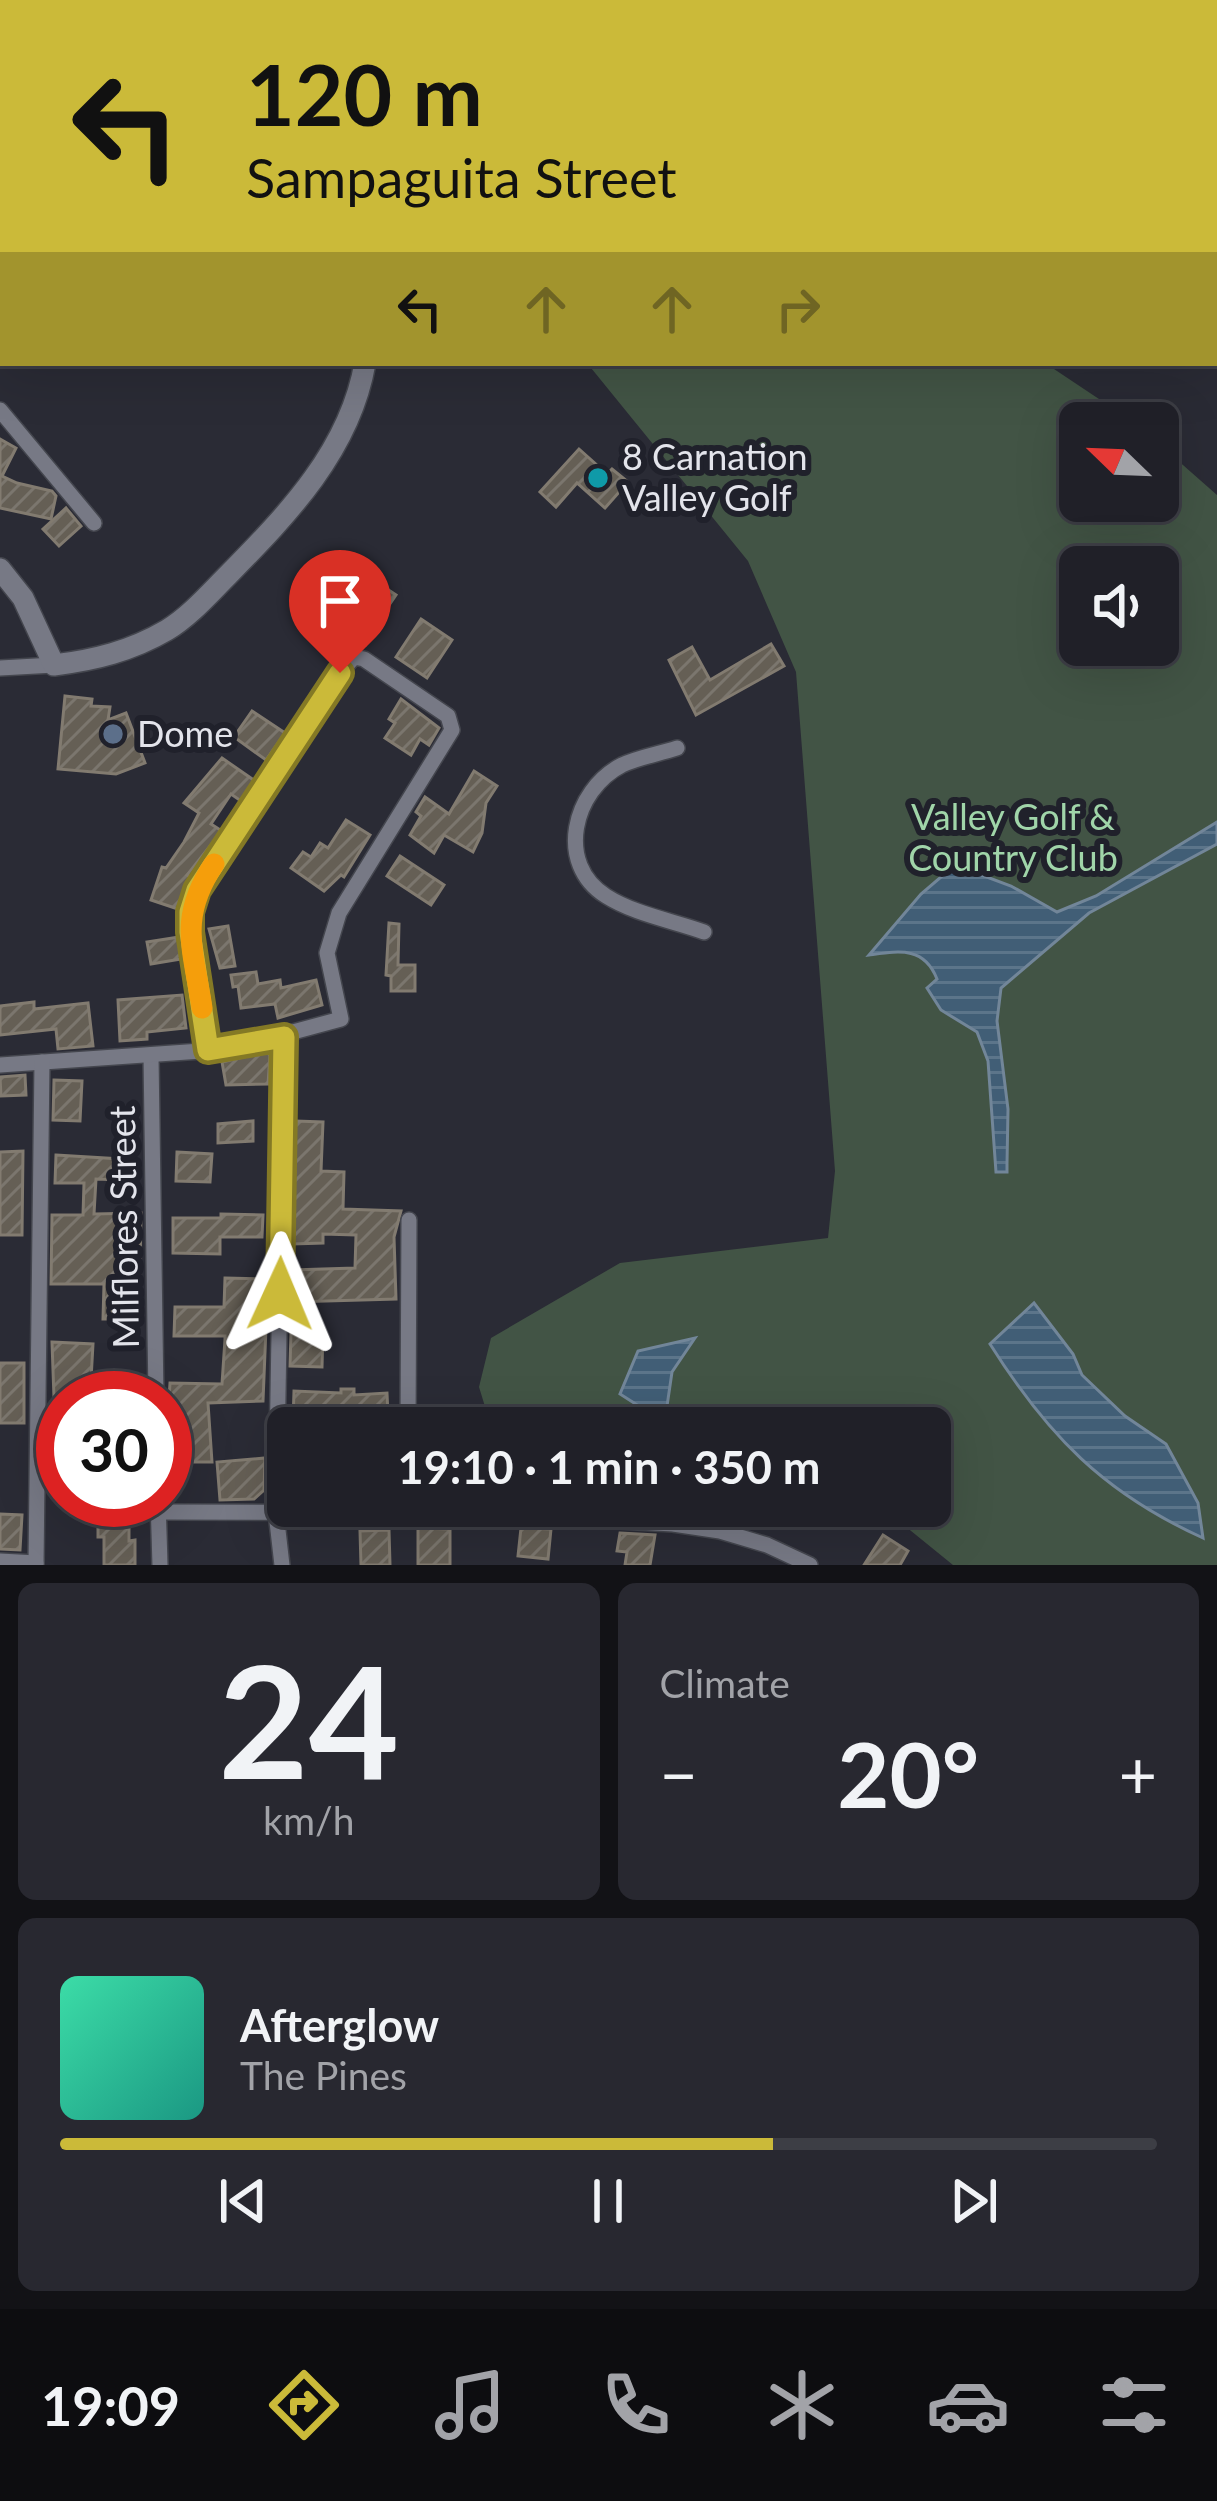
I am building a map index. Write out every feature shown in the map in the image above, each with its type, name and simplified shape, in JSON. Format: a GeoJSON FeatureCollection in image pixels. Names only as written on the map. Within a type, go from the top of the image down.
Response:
{"type":"FeatureCollection","features":[{"type":"Feature","properties":{"kind":"street"},"geometry":{"type":"LineString","coordinates":[[0,668],[96,660],[172,627],[283,518],[335,447],[354,410],[364,366]]}},
{"type":"Feature","properties":{"kind":"street"},"geometry":{"type":"LineString","coordinates":[[0,410],[94,523]]}},
{"type":"Feature","properties":{"kind":"street"},"geometry":{"type":"LineString","coordinates":[[0,569],[22,598],[54,665]]}},
{"type":"Feature","properties":{"kind":"street"},"geometry":{"type":"LineString","coordinates":[[0,1065],[208,1050],[284,1037],[340,1019],[327,953],[339,913],[452,730],[448,716],[364,658],[354,657],[197,890],[190,932],[208,1050]]}},
{"type":"Feature","properties":{"kind":"street"},"geometry":{"type":"LineString","coordinates":[[677,748],[620,766],[587,796],[574,826],[577,858],[591,884],[609,898],[704,932]]}},
{"type":"Feature","properties":{"kind":"street"},"geometry":{"type":"LineString","coordinates":[[278,1407],[284,1037]]}},
{"type":"Feature","properties":{"kind":"street","name":"Milflores Street"},"geometry":{"type":"LineString","coordinates":[[151,1056],[156,1371]]}},
{"type":"Feature","properties":{"kind":"street"},"geometry":{"type":"LineString","coordinates":[[0,1561],[36,1564],[42,1062]]}},
{"type":"Feature","properties":{"kind":"street"},"geometry":{"type":"LineString","coordinates":[[408,1407],[409,1220]]}},
{"type":"Feature","properties":{"kind":"street"},"geometry":{"type":"LineString","coordinates":[[192,1508],[267,1512]]}},
{"type":"Feature","properties":{"kind":"street"},"geometry":{"type":"LineString","coordinates":[[159,1527],[160,1565]]}},
{"type":"Feature","properties":{"kind":"street"},"geometry":{"type":"LineString","coordinates":[[278,1527],[282,1565]]}},
{"type":"Feature","properties":{"kind":"street"},"geometry":{"type":"LineString","coordinates":[[693,1527],[767,1546],[809,1565]]}},
{"type":"Feature","properties":{"kind":"green space","name":"Valley Golf & Country Club"},"geometry":{"type":"Polygon","coordinates":[[[589,366],[1050,366],[1104,402],[1059,402],[1059,522],[1179,522],[1179,462],[1217,495],[1217,1565],[953,1565],[906,1527],[951,1527],[951,1407],[485,1407],[479,1387],[491,1338],[620,1263],[828,1238],[835,1171],[796,672],[748,561],[589,366]]]}},
{"type":"Feature","properties":{"kind":"water"},"geometry":{"type":"Polygon","coordinates":[[[1217,822],[1217,844],[1089,913],[1001,988],[997,1021],[1008,1109],[1007,1172],[996,1172],[988,1061],[977,1032],[941,1010],[927,988],[937,979],[918,956],[900,952],[869,955],[921,894],[955,865],[1011,886],[1057,912],[1096,896],[1217,822]]]}},
{"type":"Feature","properties":{"kind":"water"},"geometry":{"type":"Polygon","coordinates":[[[1034,1303],[1073,1354],[1082,1375],[1125,1416],[1166,1444],[1198,1503],[1203,1538],[1107,1481],[1057,1434],[1012,1377],[990,1344],[1034,1303]]]}},
{"type":"Feature","properties":{"kind":"water"},"geometry":{"type":"Polygon","coordinates":[[[695,1338],[672,1372],[667,1407],[640,1407],[620,1394],[638,1351],[695,1338]]]}},
{"type":"Feature","properties":{"kind":"building"},"geometry":{"type":"Polygon","coordinates":[[[0,439],[16,448],[2,476],[52,491],[56,496],[51,519],[0,508],[0,439]]]}},
{"type":"Feature","properties":{"kind":"building","name":"8 Carnation Valley Golf"},"geometry":{"type":"Polygon","coordinates":[[[579,449],[607,474],[612,469],[628,482],[605,508],[577,483],[556,507],[540,492],[579,449]]]}},
{"type":"Feature","properties":{"kind":"building"},"geometry":{"type":"Polygon","coordinates":[[[66,508],[81,526],[59,546],[43,529],[66,508]]]}},
{"type":"Feature","properties":{"kind":"building"},"geometry":{"type":"Polygon","coordinates":[[[378,583],[396,595],[377,623],[364,614],[365,645],[350,646],[348,607],[361,588],[370,595],[378,583]]]}},
{"type":"Feature","properties":{"kind":"building"},"geometry":{"type":"Polygon","coordinates":[[[421,619],[452,640],[427,678],[396,657],[421,619]]]}},
{"type":"Feature","properties":{"kind":"building"},"geometry":{"type":"Polygon","coordinates":[[[771,644],[784,666],[696,715],[669,660],[692,647],[710,680],[771,644]]]}},
{"type":"Feature","properties":{"kind":"building"},"geometry":{"type":"Polygon","coordinates":[[[65,696],[110,707],[108,720],[126,713],[145,763],[116,774],[58,769],[65,696]]]}},
{"type":"Feature","properties":{"kind":"building"},"geometry":{"type":"Polygon","coordinates":[[[401,699],[439,728],[429,745],[420,739],[411,755],[385,738],[401,699]]]}},
{"type":"Feature","properties":{"kind":"building"},"geometry":{"type":"Polygon","coordinates":[[[252,711],[285,733],[266,760],[234,737],[252,711]]]}},
{"type":"Feature","properties":{"kind":"building"},"geometry":{"type":"Polygon","coordinates":[[[222,758],[255,781],[241,801],[231,794],[211,824],[222,831],[187,875],[192,877],[181,910],[151,900],[162,867],[166,868],[184,842],[199,813],[184,803],[222,758]]]}},
{"type":"Feature","properties":{"kind":"building"},"geometry":{"type":"Polygon","coordinates":[[[474,771],[497,786],[486,803],[482,833],[473,852],[444,835],[434,853],[410,835],[421,816],[416,812],[425,797],[449,814],[474,771]]]}},
{"type":"Feature","properties":{"kind":"building"},"geometry":{"type":"Polygon","coordinates":[[[346,820],[370,835],[344,877],[324,891],[291,868],[303,852],[311,857],[320,843],[328,848],[346,820]]]}},
{"type":"Feature","properties":{"kind":"building"},"geometry":{"type":"Polygon","coordinates":[[[400,856],[444,885],[431,905],[387,876],[400,856]]]}},
{"type":"Feature","properties":{"kind":"building"},"geometry":{"type":"Polygon","coordinates":[[[389,923],[399,924],[398,965],[415,965],[415,991],[391,991],[391,976],[386,975],[389,923]]]}},
{"type":"Feature","properties":{"kind":"building"},"geometry":{"type":"Polygon","coordinates":[[[228,926],[235,966],[220,968],[209,929],[228,926]]]}},
{"type":"Feature","properties":{"kind":"building"},"geometry":{"type":"Polygon","coordinates":[[[179,937],[181,959],[151,964],[147,942],[179,937]]]}},
{"type":"Feature","properties":{"kind":"building"},"geometry":{"type":"Polygon","coordinates":[[[256,972],[258,984],[280,980],[281,988],[316,980],[322,1005],[278,1018],[275,1004],[241,1008],[231,975],[256,972]]]}},
{"type":"Feature","properties":{"kind":"building"},"geometry":{"type":"Polygon","coordinates":[[[182,995],[186,1028],[147,1032],[147,1039],[120,1041],[118,1000],[182,995]]]}},
{"type":"Feature","properties":{"kind":"building"},"geometry":{"type":"Polygon","coordinates":[[[34,1002],[34,1009],[88,1003],[93,1046],[58,1049],[56,1029],[0,1035],[0,1006],[34,1002]]]}},
{"type":"Feature","properties":{"kind":"building"},"geometry":{"type":"Polygon","coordinates":[[[270,1055],[268,1084],[226,1085],[222,1062],[270,1055]]]}},
{"type":"Feature","properties":{"kind":"building"},"geometry":{"type":"Polygon","coordinates":[[[25,1075],[26,1095],[1,1096],[0,1077],[25,1075]]]}},
{"type":"Feature","properties":{"kind":"building"},"geometry":{"type":"Polygon","coordinates":[[[54,1080],[82,1081],[80,1121],[53,1120],[54,1080]]]}},
{"type":"Feature","properties":{"kind":"building"},"geometry":{"type":"Polygon","coordinates":[[[253,1121],[253,1141],[218,1143],[218,1124],[253,1121]]]}},
{"type":"Feature","properties":{"kind":"building"},"geometry":{"type":"Polygon","coordinates":[[[295,1121],[323,1122],[321,1171],[344,1172],[343,1209],[401,1211],[394,1237],[396,1299],[292,1302],[292,1270],[355,1268],[356,1235],[323,1234],[323,1243],[293,1244],[295,1121]]]}},
{"type":"Feature","properties":{"kind":"building"},"geometry":{"type":"Polygon","coordinates":[[[23,1151],[22,1235],[0,1235],[0,1152],[23,1151]]]}},
{"type":"Feature","properties":{"kind":"building"},"geometry":{"type":"Polygon","coordinates":[[[177,1152],[212,1154],[210,1182],[176,1181],[177,1152]]]}},
{"type":"Feature","properties":{"kind":"building"},"geometry":{"type":"Polygon","coordinates":[[[56,1155],[121,1159],[121,1180],[96,1179],[94,1214],[141,1213],[139,1319],[103,1319],[104,1284],[51,1284],[52,1215],[83,1215],[84,1183],[55,1183],[56,1155]]]}},
{"type":"Feature","properties":{"kind":"building"},"geometry":{"type":"Polygon","coordinates":[[[221,1214],[263,1215],[262,1237],[220,1237],[220,1254],[173,1253],[173,1218],[221,1218],[221,1214]]]}},
{"type":"Feature","properties":{"kind":"building"},"geometry":{"type":"Polygon","coordinates":[[[225,1278],[268,1279],[263,1401],[208,1403],[212,1462],[192,1462],[192,1383],[222,1384],[225,1336],[174,1336],[175,1307],[224,1307],[225,1278]]]}},
{"type":"Feature","properties":{"kind":"building"},"geometry":{"type":"Polygon","coordinates":[[[291,1332],[323,1332],[322,1367],[290,1366],[291,1332]]]}},
{"type":"Feature","properties":{"kind":"building"},"geometry":{"type":"Polygon","coordinates":[[[52,1342],[93,1344],[92,1371],[53,1371],[52,1342]]]}},
{"type":"Feature","properties":{"kind":"building"},"geometry":{"type":"Polygon","coordinates":[[[0,1363],[24,1363],[24,1423],[0,1423],[0,1363]]]}},
{"type":"Feature","properties":{"kind":"building"},"geometry":{"type":"Polygon","coordinates":[[[341,1389],[354,1389],[354,1395],[387,1393],[388,1407],[293,1407],[294,1391],[341,1393],[341,1389]]]}},
{"type":"Feature","properties":{"kind":"building"},"geometry":{"type":"Polygon","coordinates":[[[265,1458],[264,1490],[254,1499],[220,1500],[217,1462],[265,1458]]]}},
{"type":"Feature","properties":{"kind":"building"},"geometry":{"type":"Polygon","coordinates":[[[0,1514],[22,1515],[20,1550],[0,1549],[0,1514]]]}},
{"type":"Feature","properties":{"kind":"building"},"geometry":{"type":"Polygon","coordinates":[[[98,1527],[129,1527],[129,1541],[135,1540],[135,1565],[104,1565],[104,1537],[98,1537],[98,1527]]]}},
{"type":"Feature","properties":{"kind":"building"},"geometry":{"type":"Polygon","coordinates":[[[418,1528],[450,1529],[450,1565],[418,1565],[418,1528]]]}},
{"type":"Feature","properties":{"kind":"building"},"geometry":{"type":"Polygon","coordinates":[[[521,1528],[551,1529],[548,1559],[518,1556],[521,1528]]]}},
{"type":"Feature","properties":{"kind":"building"},"geometry":{"type":"Polygon","coordinates":[[[389,1530],[390,1565],[361,1565],[360,1531],[389,1530]]]}},
{"type":"Feature","properties":{"kind":"building"},"geometry":{"type":"Polygon","coordinates":[[[620,1533],[655,1535],[650,1565],[625,1565],[627,1552],[617,1551],[620,1533]]]}},
{"type":"Feature","properties":{"kind":"building"},"geometry":{"type":"Polygon","coordinates":[[[883,1535],[908,1551],[900,1565],[864,1565],[883,1535]]]}},
{"type":"Feature","properties":{"kind":"slow traffic"},"geometry":{"type":"LineString","coordinates":[[202,1008],[190,912],[214,864]]}},
{"type":"Feature","properties":{"kind":"place","name":"8 Carnation Valley Golf"},"geometry":{"type":"Point","coordinates":[598,478]}},
{"type":"Feature","properties":{"kind":"place","name":"Dome"},"geometry":{"type":"Point","coordinates":[113,734]}},
{"type":"Feature","properties":{"kind":"route"},"geometry":{"type":"LineString","coordinates":[[280,1294],[284,1037],[208,1050],[190,912],[197,890],[340,673]]}}]}
